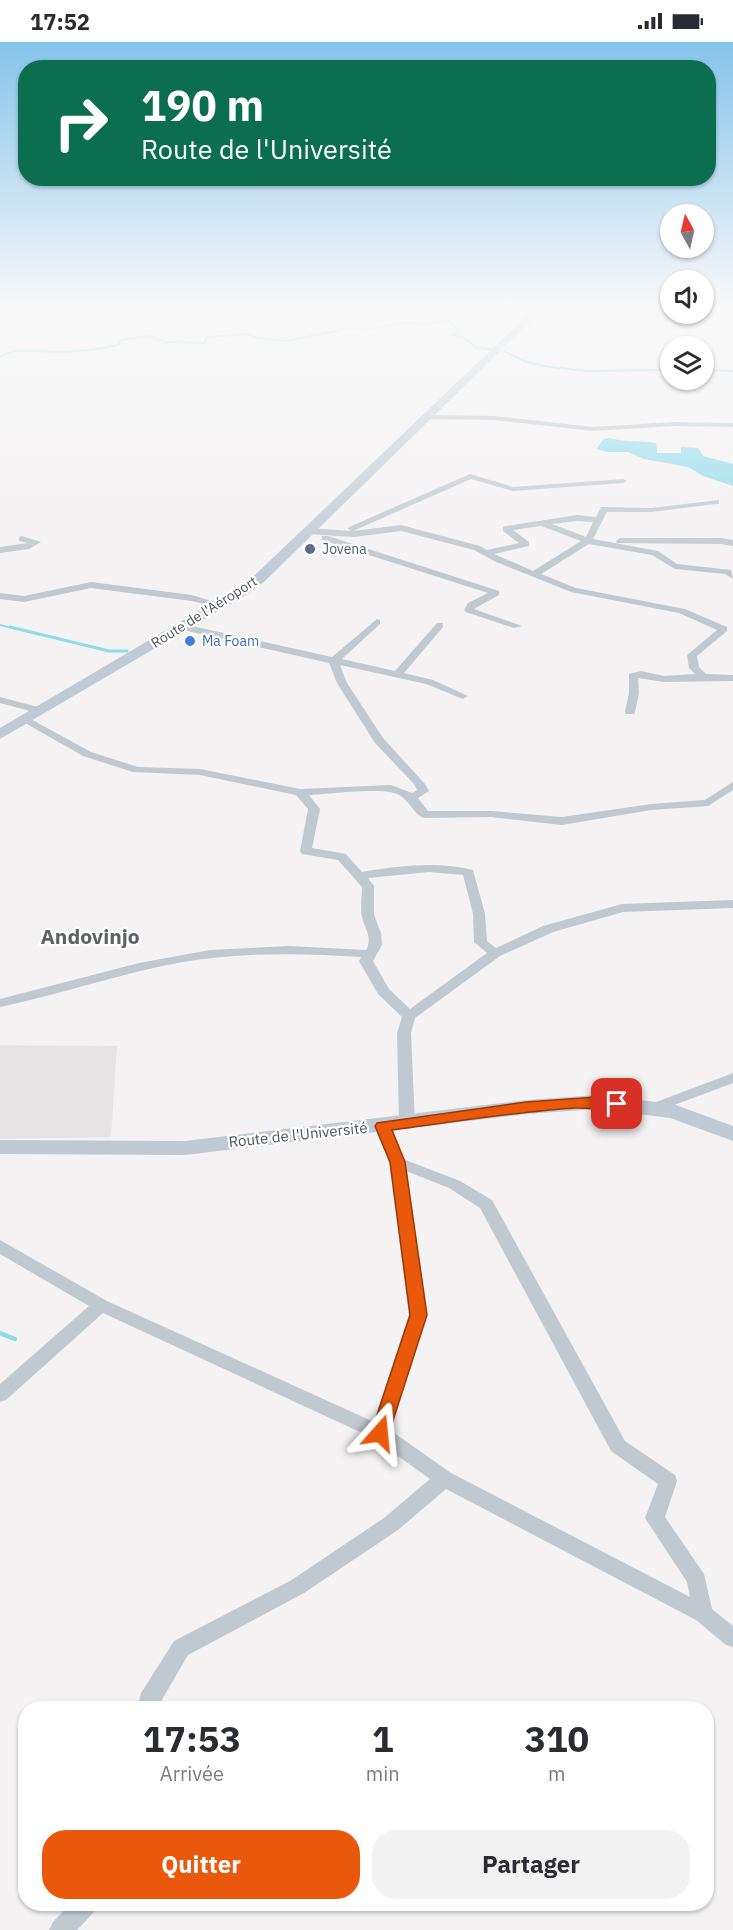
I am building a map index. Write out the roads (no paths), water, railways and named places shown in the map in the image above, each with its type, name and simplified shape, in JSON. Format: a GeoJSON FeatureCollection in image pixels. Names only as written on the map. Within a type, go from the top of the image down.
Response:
{"type":"FeatureCollection","features":[{"type":"Feature","properties":{"kind":"main road","name":"Route de l'Aéroport"},"geometry":{"type":"LineString","coordinates":[[0,734],[183,627],[260,578],[447,396]]}},
{"type":"Feature","properties":{"kind":"main road","name":"Route de l'Université"},"geometry":{"type":"LineString","coordinates":[[0,1148],[185,1148],[526,1107],[597,1102],[656,1107],[673,1111],[711,1128],[733,1134]]}},
{"type":"Feature","properties":{"kind":"street"},"geometry":{"type":"LineString","coordinates":[[425,417],[495,418],[593,429],[673,424],[733,425]]}},
{"type":"Feature","properties":{"kind":"street"},"geometry":{"type":"LineString","coordinates":[[342,534],[470,476],[477,476],[513,489],[623,481]]}},
{"type":"Feature","properties":{"kind":"street"},"geometry":{"type":"LineString","coordinates":[[534,574],[588,541],[604,508],[651,510],[716,502]]}},
{"type":"Feature","properties":{"kind":"street"},"geometry":{"type":"LineString","coordinates":[[485,553],[526,544],[506,529],[577,518],[600,520]]}},
{"type":"Feature","properties":{"kind":"street"},"geometry":{"type":"LineString","coordinates":[[540,523],[588,541],[655,553],[675,566],[728,572],[733,576]]}},
{"type":"Feature","properties":{"kind":"street"},"geometry":{"type":"LineString","coordinates":[[307,533],[342,534],[401,528],[477,548],[574,590],[682,611],[728,627]]}},
{"type":"Feature","properties":{"kind":"street"},"geometry":{"type":"LineString","coordinates":[[307,533],[496,592],[471,605],[469,610],[517,626]]}},
{"type":"Feature","properties":{"kind":"street"},"geometry":{"type":"LineString","coordinates":[[0,550],[26,547],[37,542],[22,539]]}},
{"type":"Feature","properties":{"kind":"street"},"geometry":{"type":"LineString","coordinates":[[588,541],[698,540],[733,543]]}},
{"type":"Feature","properties":{"kind":"street"},"geometry":{"type":"LineString","coordinates":[[0,596],[24,599],[91,585],[192,598],[219,605]]}},
{"type":"Feature","properties":{"kind":"street"},"geometry":{"type":"LineString","coordinates":[[334,661],[377,622]]}},
{"type":"Feature","properties":{"kind":"street"},"geometry":{"type":"LineString","coordinates":[[397,675],[440,625]]}},
{"type":"Feature","properties":{"kind":"street"},"geometry":{"type":"LineString","coordinates":[[183,627],[438,685],[463,696]]}},
{"type":"Feature","properties":{"kind":"street"},"geometry":{"type":"LineString","coordinates":[[704,677],[694,668],[692,655],[728,627]]}},
{"type":"Feature","properties":{"kind":"street"},"geometry":{"type":"LineString","coordinates":[[334,661],[342,685],[364,716],[370,730],[387,750],[416,776],[423,791],[412,797]]}},
{"type":"Feature","properties":{"kind":"street"},"geometry":{"type":"LineString","coordinates":[[630,712],[634,693],[633,676],[641,674],[664,679],[733,678]]}},
{"type":"Feature","properties":{"kind":"street"},"geometry":{"type":"LineString","coordinates":[[0,700],[38,710]]}},
{"type":"Feature","properties":{"kind":"street"},"geometry":{"type":"LineString","coordinates":[[23,720],[87,754],[137,770],[200,772],[300,792],[391,788],[404,791],[412,797],[424,815],[491,814],[562,821],[651,807],[708,804],[733,784]]}},
{"type":"Feature","properties":{"kind":"street"},"geometry":{"type":"LineString","coordinates":[[300,792],[314,809],[306,851],[342,857],[368,886],[368,915],[375,933],[375,945],[366,961],[383,991],[409,1016]]}},
{"type":"Feature","properties":{"kind":"street"},"geometry":{"type":"LineString","coordinates":[[360,876],[423,869],[459,870],[469,873],[479,914],[481,942],[495,953]]}},
{"type":"Feature","properties":{"kind":"street"},"geometry":{"type":"LineString","coordinates":[[407,1123],[404,1034],[409,1016],[495,953],[548,929],[622,908],[726,904],[733,912]]}},
{"type":"Feature","properties":{"kind":"street"},"geometry":{"type":"LineString","coordinates":[[0,1003],[159,963],[200,956],[248,951],[368,954]]}},
{"type":"Feature","properties":{"kind":"street"},"geometry":{"type":"LineString","coordinates":[[656,1107],[733,1078]]}},
{"type":"Feature","properties":{"kind":"street"},"geometry":{"type":"LineString","coordinates":[[380,1433],[418,1315],[397,1162],[383,1126]]}},
{"type":"Feature","properties":{"kind":"street"},"geometry":{"type":"LineString","coordinates":[[397,1162],[449,1181],[471,1192],[486,1204],[618,1446],[668,1481],[655,1518],[697,1580],[703,1614]]}},
{"type":"Feature","properties":{"kind":"street"},"geometry":{"type":"LineString","coordinates":[[0,1246],[101,1305],[380,1433],[444,1479],[703,1614],[733,1638]]}},
{"type":"Feature","properties":{"kind":"street"},"geometry":{"type":"LineString","coordinates":[[0,1395],[101,1305]]}},
{"type":"Feature","properties":{"kind":"street"},"geometry":{"type":"LineString","coordinates":[[149,1701],[181,1648],[297,1587],[391,1524],[444,1479]]}},
{"type":"Feature","properties":{"kind":"street"},"geometry":{"type":"LineString","coordinates":[[61,1930],[79,1911]]}},
{"type":"Feature","properties":{"kind":"water"},"geometry":{"type":"Polygon","coordinates":[[[604,439],[656,443],[657,453],[681,453],[681,447],[698,448],[703,456],[733,464],[733,486],[703,476],[688,467],[644,459],[628,452],[607,452],[596,449],[604,439]]]}},
{"type":"Feature","properties":{"kind":"waterway"},"geometry":{"type":"LineString","coordinates":[[0,625],[16,629]]}},
{"type":"Feature","properties":{"kind":"waterway"},"geometry":{"type":"LineString","coordinates":[[10,627],[109,651],[127,651]]}},
{"type":"Feature","properties":{"kind":"waterway"},"geometry":{"type":"LineString","coordinates":[[0,1333],[15,1339]]}},
{"type":"Feature","properties":{"kind":"place","name":"Jovena"},"geometry":{"type":"Point","coordinates":[310,549]}},
{"type":"Feature","properties":{"kind":"place","name":"Ma Foam"},"geometry":{"type":"Point","coordinates":[190,641]}},
{"type":"Feature","properties":{"kind":"district","name":"Andovinjo"},"geometry":{"type":"Point","coordinates":[90,937]}}]}
